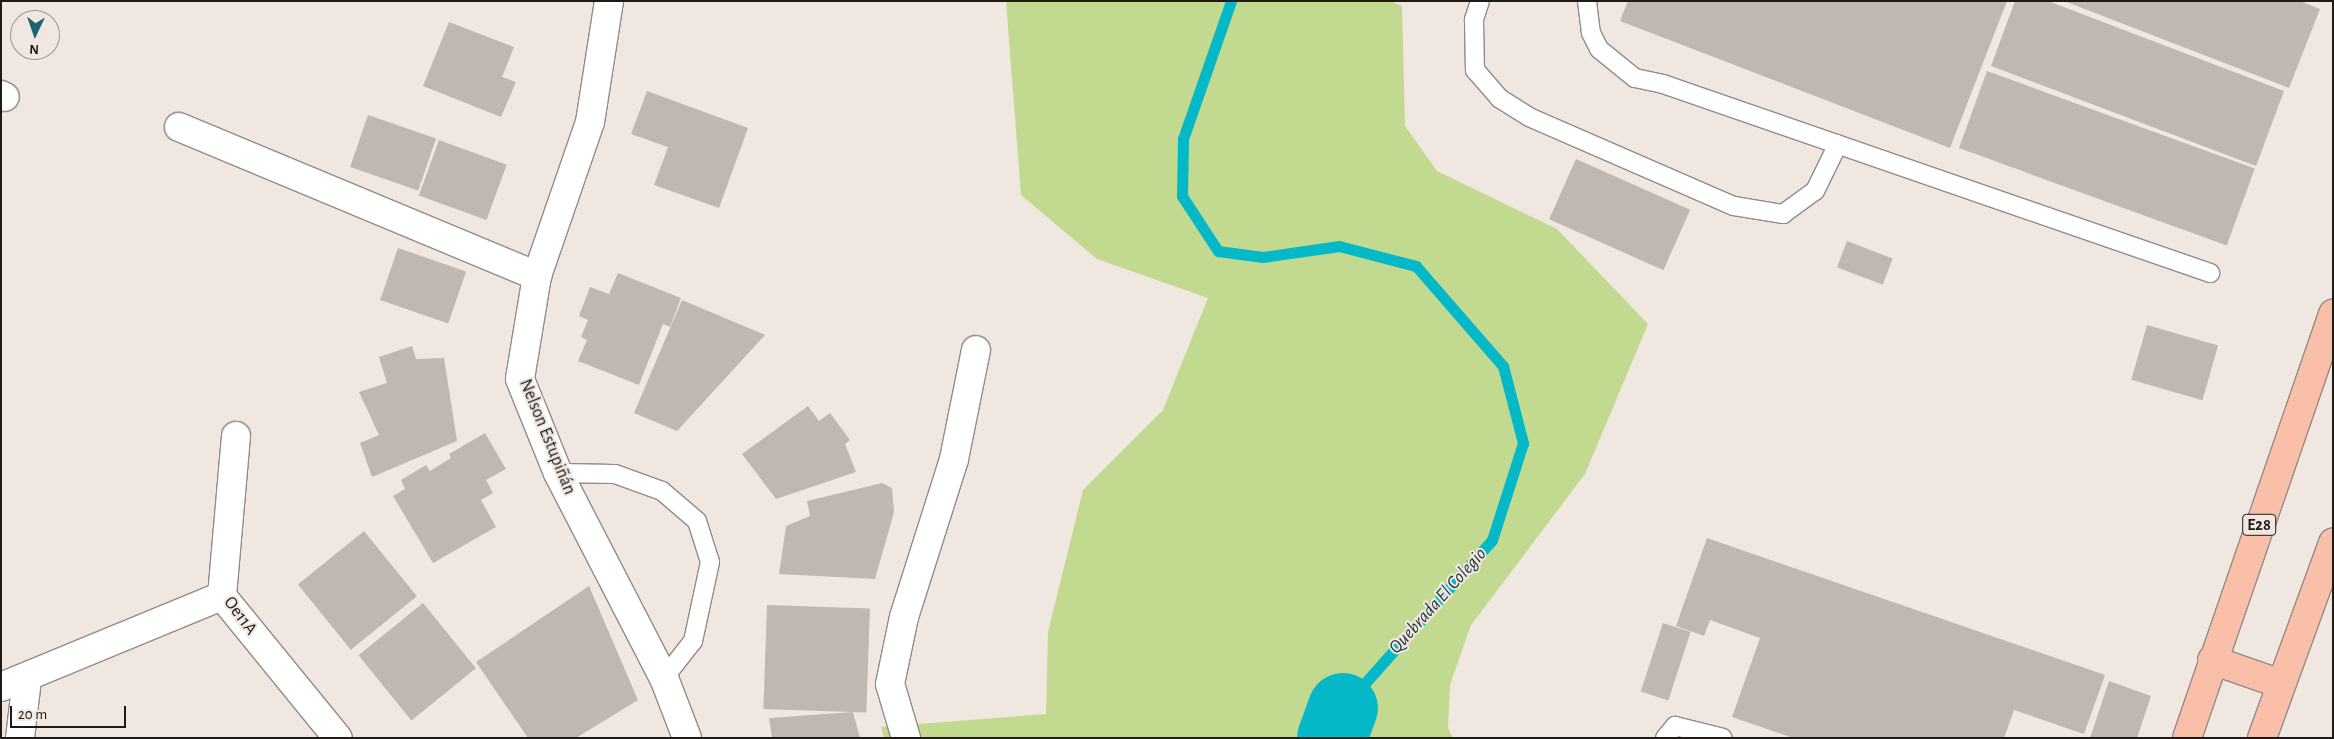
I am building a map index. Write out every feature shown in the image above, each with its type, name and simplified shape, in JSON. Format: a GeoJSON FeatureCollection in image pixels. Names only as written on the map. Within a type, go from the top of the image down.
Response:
{"type":"FeatureCollection","features":[{"type":"Feature","properties":{"kind":"main road","name":"E28"},"geometry":{"type":"LineString","coordinates":[[2187,738],[2212,660],[2333,313]]}},
{"type":"Feature","properties":{"kind":"main road"},"geometry":{"type":"LineString","coordinates":[[2262,738],[2333,544]]}},
{"type":"Feature","properties":{"kind":"main road"},"geometry":{"type":"LineString","coordinates":[[2212,660],[2281,684]]}},
{"type":"Feature","properties":{"kind":"street","name":"Nelson Estupiñán"},"geometry":{"type":"LineString","coordinates":[[602,3],[590,122],[537,276],[520,379],[558,473],[664,678],[687,738]]}},
{"type":"Feature","properties":{"kind":"street"},"geometry":{"type":"LineString","coordinates":[[179,127],[537,276]]}},
{"type":"Feature","properties":{"kind":"street"},"geometry":{"type":"LineString","coordinates":[[906,738],[890,684],[904,618],[954,460],[976,350]]}},
{"type":"Feature","properties":{"kind":"street","name":"Oe11A"},"geometry":{"type":"LineString","coordinates":[[236,436],[222,596],[338,738]]}},
{"type":"Feature","properties":{"kind":"street"},"geometry":{"type":"LineString","coordinates":[[1,687],[27,679],[222,596]]}},
{"type":"Feature","properties":{"kind":"street"},"geometry":{"type":"LineString","coordinates":[[20,738],[27,679]]}},
{"type":"Feature","properties":{"kind":"lane"},"geometry":{"type":"LineString","coordinates":[[1480,1],[1474,20],[1475,70],[1499,98],[1529,117],[1734,206],[1783,214],[1815,191],[1838,144]]}},
{"type":"Feature","properties":{"kind":"lane"},"geometry":{"type":"LineString","coordinates":[[1587,1],[1591,33],[1599,49],[1634,78],[1664,84],[2210,272]]}},
{"type":"Feature","properties":{"kind":"lane"},"geometry":{"type":"LineString","coordinates":[[558,473],[614,474],[662,491],[697,521],[710,562],[693,641],[664,678]]}},
{"type":"Feature","properties":{"kind":"lane"},"geometry":{"type":"LineString","coordinates":[[1665,738],[1675,726],[1723,738]]}},
{"type":"Feature","properties":{"kind":"green space"},"geometry":{"type":"Polygon","coordinates":[[[1006,1],[1391,1],[1402,6],[1405,126],[1437,171],[1557,229],[1648,324],[1585,474],[1471,625],[1450,685],[1448,728],[1453,738],[884,738],[881,727],[1046,714],[1048,632],[1083,490],[1163,410],[1208,298],[1097,259],[1021,195],[1006,1]]]}},
{"type":"Feature","properties":{"kind":"building"},"geometry":{"type":"Polygon","coordinates":[[[1628,1],[2007,1],[1950,148],[1620,21],[1628,1]]]}},
{"type":"Feature","properties":{"kind":"building"},"geometry":{"type":"Polygon","coordinates":[[[2015,1],[2048,1],[2284,91],[2256,166],[1991,66],[2015,1]]]}},
{"type":"Feature","properties":{"kind":"building"},"geometry":{"type":"Polygon","coordinates":[[[2064,1],[2300,1],[2320,9],[2289,88],[2064,1]]]}},
{"type":"Feature","properties":{"kind":"building"},"geometry":{"type":"Polygon","coordinates":[[[449,22],[514,47],[502,77],[516,82],[501,117],[423,86],[449,22]]]}},
{"type":"Feature","properties":{"kind":"building"},"geometry":{"type":"Polygon","coordinates":[[[1987,71],[2255,168],[2227,246],[1959,148],[1987,71]]]}},
{"type":"Feature","properties":{"kind":"building"},"geometry":{"type":"Polygon","coordinates":[[[647,91],[748,128],[719,208],[654,185],[668,147],[631,134],[647,91]]]}},
{"type":"Feature","properties":{"kind":"building"},"geometry":{"type":"Polygon","coordinates":[[[368,115],[436,138],[418,190],[350,167],[368,115]]]}},
{"type":"Feature","properties":{"kind":"building"},"geometry":{"type":"Polygon","coordinates":[[[439,140],[507,165],[486,220],[419,195],[439,140]]]}},
{"type":"Feature","properties":{"kind":"building"},"geometry":{"type":"Polygon","coordinates":[[[1576,159],[1690,210],[1663,270],[1549,219],[1576,159]]]}},
{"type":"Feature","properties":{"kind":"building"},"geometry":{"type":"Polygon","coordinates":[[[1847,241],[1893,259],[1883,285],[1837,267],[1847,241]]]}},
{"type":"Feature","properties":{"kind":"building"},"geometry":{"type":"Polygon","coordinates":[[[398,248],[466,271],[448,323],[380,300],[398,248]]]}},
{"type":"Feature","properties":{"kind":"building"},"geometry":{"type":"Polygon","coordinates":[[[618,273],[681,298],[670,327],[663,324],[639,385],[578,361],[587,340],[581,337],[588,320],[579,316],[590,287],[609,294],[618,273]]]}},
{"type":"Feature","properties":{"kind":"building"},"geometry":{"type":"Polygon","coordinates":[[[682,300],[765,335],[677,431],[634,413],[682,300]]]}},
{"type":"Feature","properties":{"kind":"building"},"geometry":{"type":"Polygon","coordinates":[[[2147,325],[2218,345],[2202,400],[2131,380],[2147,325]]]}},
{"type":"Feature","properties":{"kind":"building"},"geometry":{"type":"Polygon","coordinates":[[[412,346],[416,359],[444,358],[457,441],[372,477],[360,443],[379,435],[359,392],[387,383],[379,357],[412,346]]]}},
{"type":"Feature","properties":{"kind":"building"},"geometry":{"type":"Polygon","coordinates":[[[808,406],[819,421],[830,413],[850,440],[845,444],[856,472],[776,499],[742,454],[808,406]]]}},
{"type":"Feature","properties":{"kind":"building"},"geometry":{"type":"Polygon","coordinates":[[[485,433],[506,469],[486,480],[493,493],[481,500],[496,527],[433,563],[393,496],[405,489],[401,480],[426,465],[430,471],[451,458],[449,454],[485,433]]]}},
{"type":"Feature","properties":{"kind":"building"},"geometry":{"type":"Polygon","coordinates":[[[882,483],[892,488],[894,512],[875,579],[779,574],[786,526],[810,516],[807,501],[882,483]]]}},
{"type":"Feature","properties":{"kind":"building"},"geometry":{"type":"Polygon","coordinates":[[[364,531],[417,596],[351,650],[298,584],[364,531]]]}},
{"type":"Feature","properties":{"kind":"building"},"geometry":{"type":"Polygon","coordinates":[[[1707,538],[2105,675],[2084,734],[2014,710],[2004,738],[1793,738],[1732,717],[1760,638],[1710,620],[1704,636],[1676,626],[1707,538]]]}},
{"type":"Feature","properties":{"kind":"building"},"geometry":{"type":"Polygon","coordinates":[[[589,586],[638,700],[576,738],[528,738],[476,662],[589,586]]]}},
{"type":"Feature","properties":{"kind":"building"},"geometry":{"type":"Polygon","coordinates":[[[423,603],[476,668],[411,721],[358,655],[423,603]]]}},
{"type":"Feature","properties":{"kind":"building"},"geometry":{"type":"Polygon","coordinates":[[[767,605],[870,609],[866,713],[763,709],[767,605]]]}},
{"type":"Feature","properties":{"kind":"building"},"geometry":{"type":"Polygon","coordinates":[[[1663,623],[1691,632],[1668,700],[1641,691],[1663,623]]]}},
{"type":"Feature","properties":{"kind":"building"},"geometry":{"type":"Polygon","coordinates":[[[2109,681],[2151,696],[2137,738],[2090,738],[2109,681]]]}},
{"type":"Feature","properties":{"kind":"building"},"geometry":{"type":"Polygon","coordinates":[[[853,712],[860,738],[772,738],[769,718],[853,712]]]}},
{"type":"Feature","properties":{"kind":"waterway","name":"Quebrada El Colegio"},"geometry":{"type":"LineString","coordinates":[[1231,1],[1183,139],[1182,196],[1218,251],[1263,257],[1339,246],[1416,266],[1503,366],[1523,443],[1492,540],[1343,708]]}},
{"type":"Feature","properties":{"kind":"waterway","name":"Quebrada El Colegio"},"geometry":{"type":"LineString","coordinates":[[1332,738],[1343,708]]}}]}
